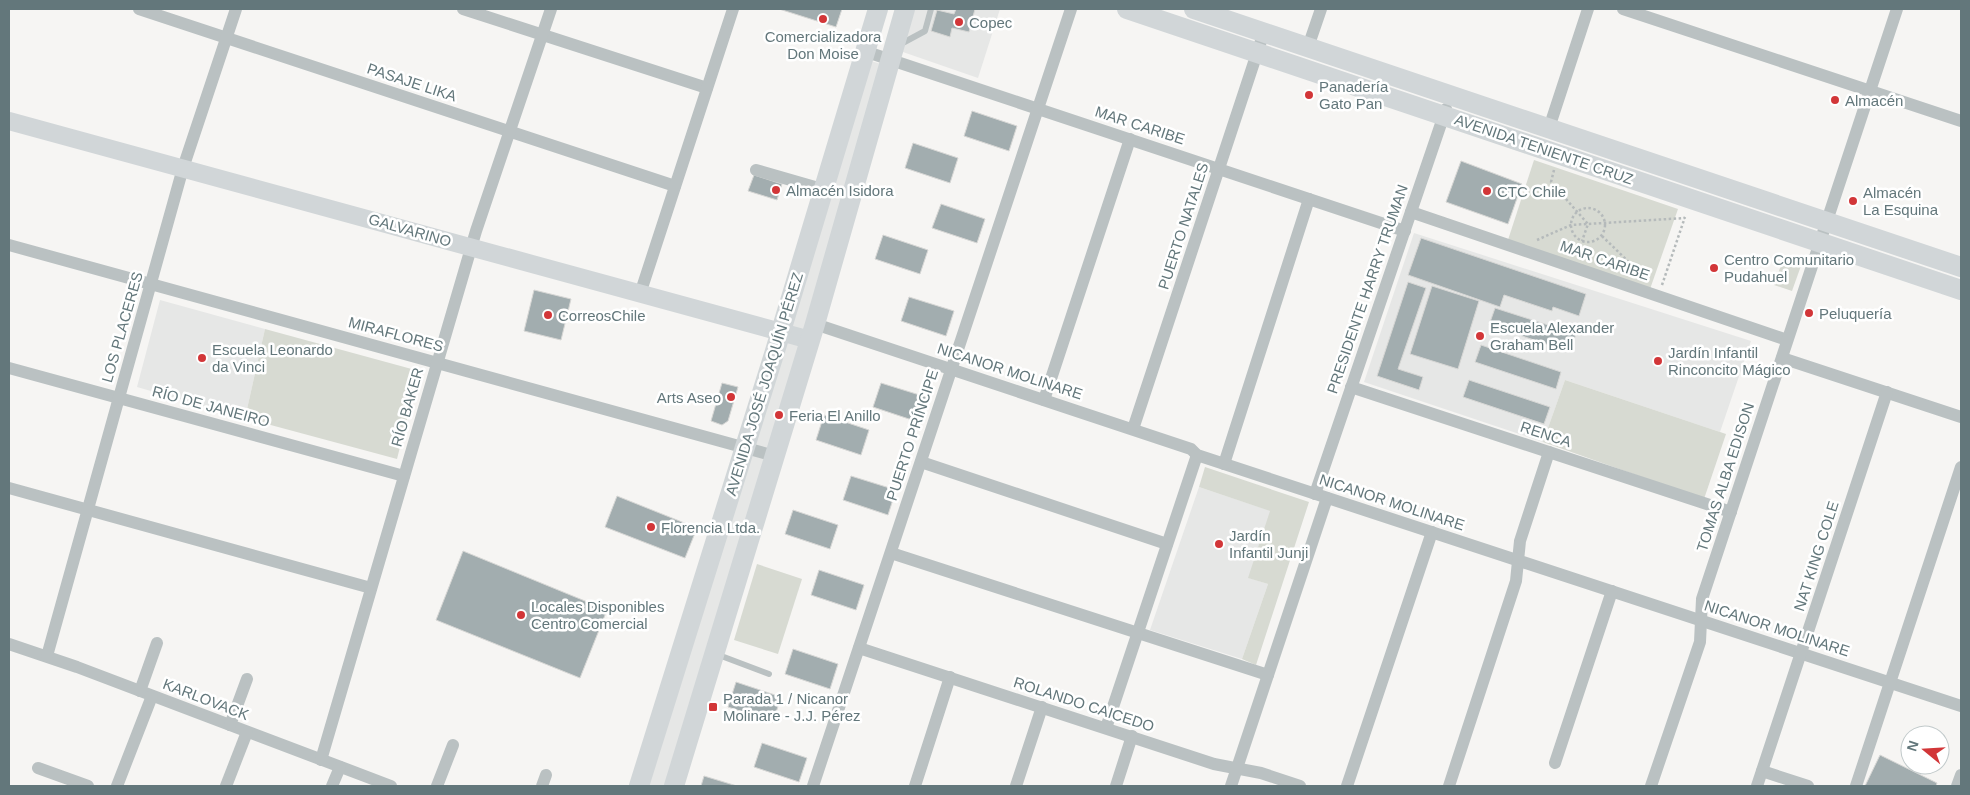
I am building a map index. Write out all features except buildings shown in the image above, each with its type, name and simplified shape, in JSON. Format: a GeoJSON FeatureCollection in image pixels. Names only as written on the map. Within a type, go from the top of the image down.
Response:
{"type":"FeatureCollection","features":[{"type":"Feature","properties":{"kind":"main road","name":"AVENIDA JOSÉ JOAQUÍN PÉREZ"},"geometry":{"type":"LineString","coordinates":[[639,786],[781,331],[822,189],[878,9]]}},
{"type":"Feature","properties":{"kind":"main road","name":"AVENIDA JOSÉ JOAQUÍN PÉREZ"},"geometry":{"type":"LineString","coordinates":[[674,786],[813,332],[905,9]]}},
{"type":"Feature","properties":{"kind":"main road","name":"AVENIDA TENIENTE CRUZ"},"geometry":{"type":"LineString","coordinates":[[1127,9],[1961,290]]}},
{"type":"Feature","properties":{"kind":"main road","name":"AVENIDA TENIENTE CRUZ"},"geometry":{"type":"LineString","coordinates":[[1194,9],[1961,267]]}},
{"type":"Feature","properties":{"kind":"main road"},"geometry":{"type":"LineString","coordinates":[[697,596],[729,606]]}},
{"type":"Feature","properties":{"kind":"street","name":"PASAJE LIKA"},"geometry":{"type":"LineString","coordinates":[[139,9],[675,186]]}},
{"type":"Feature","properties":{"kind":"street","name":"LOS PLACERES"},"geometry":{"type":"LineString","coordinates":[[47,656],[183,168],[236,9]]}},
{"type":"Feature","properties":{"kind":"street"},"geometry":{"type":"LineString","coordinates":[[463,9],[707,88]]}},
{"type":"Feature","properties":{"kind":"street","name":"RÍO BAKER"},"geometry":{"type":"LineString","coordinates":[[321,760],[471,248],[551,9]]}},
{"type":"Feature","properties":{"kind":"street"},"geometry":{"type":"LineString","coordinates":[[640,294],[733,9]]}},
{"type":"Feature","properties":{"kind":"street","name":"PUERTO PRÍNCIPE"},"geometry":{"type":"LineString","coordinates":[[813,786],[1071,9]]}},
{"type":"Feature","properties":{"kind":"street"},"geometry":{"type":"LineString","coordinates":[[1308,47],[1321,9]]}},
{"type":"Feature","properties":{"kind":"street"},"geometry":{"type":"LineString","coordinates":[[1549,128],[1588,9]]}},
{"type":"Feature","properties":{"kind":"street"},"geometry":{"type":"LineString","coordinates":[[1623,9],[1961,121]]}},
{"type":"Feature","properties":{"kind":"street","name":"TOMAS ALBA EDISON"},"geometry":{"type":"LineString","coordinates":[[1651,786],[1700,642],[1702,599],[1897,9]]}},
{"type":"Feature","properties":{"kind":"street","name":"PUERTO NATALES"},"geometry":{"type":"LineString","coordinates":[[1133,430],[1264,32]]}},
{"type":"Feature","properties":{"kind":"street","name":"MAR CARIBE"},"geometry":{"type":"LineString","coordinates":[[864,51],[892,54],[1038,108],[1405,230]]}},
{"type":"Feature","properties":{"kind":"street","name":"PRESIDENTE HARRY TRUMAN"},"geometry":{"type":"LineString","coordinates":[[1232,786],[1268,675],[1351,387],[1451,95]]}},
{"type":"Feature","properties":{"kind":"street","name":"GALVARINO"},"geometry":{"type":"LineString","coordinates":[[9,121],[640,294],[781,331],[813,332]]}},
{"type":"Feature","properties":{"kind":"street"},"geometry":{"type":"LineString","coordinates":[[1044,400],[1130,139]]}},
{"type":"Feature","properties":{"kind":"street"},"geometry":{"type":"LineString","coordinates":[[756,170],[822,189]]}},
{"type":"Feature","properties":{"kind":"street"},"geometry":{"type":"LineString","coordinates":[[1224,464],[1309,199]]}},
{"type":"Feature","properties":{"kind":"street","name":"MAR CARIBE"},"geometry":{"type":"LineString","coordinates":[[1411,212],[1659,294],[1787,340]]}},
{"type":"Feature","properties":{"kind":"street","name":"MIRAFLORES"},"geometry":{"type":"LineString","coordinates":[[9,245],[745,446],[775,456]]}},
{"type":"Feature","properties":{"kind":"street","name":"NICANOR MOLINARE"},"geometry":{"type":"LineString","coordinates":[[813,332],[951,369],[1191,449],[1197,455],[1961,706]]}},
{"type":"Feature","properties":{"kind":"street"},"geometry":{"type":"LineString","coordinates":[[1782,358],[1961,417]]}},
{"type":"Feature","properties":{"kind":"street","name":"RÍO DE JANEIRO"},"geometry":{"type":"LineString","coordinates":[[9,368],[404,476]]}},
{"type":"Feature","properties":{"kind":"street","name":"RENCA"},"geometry":{"type":"LineString","coordinates":[[1351,387],[1731,512]]}},
{"type":"Feature","properties":{"kind":"street","name":"NAT KING COLE"},"geometry":{"type":"LineString","coordinates":[[1757,786],[1887,392]]}},
{"type":"Feature","properties":{"kind":"street"},"geometry":{"type":"LineString","coordinates":[[1449,786],[1516,581],[1520,541],[1549,452]]}},
{"type":"Feature","properties":{"kind":"street"},"geometry":{"type":"LineString","coordinates":[[1106,728],[1197,455]]}},
{"type":"Feature","properties":{"kind":"street"},"geometry":{"type":"LineString","coordinates":[[920,462],[1167,544]]}},
{"type":"Feature","properties":{"kind":"street"},"geometry":{"type":"LineString","coordinates":[[1856,786],[1961,467]]}},
{"type":"Feature","properties":{"kind":"street"},"geometry":{"type":"LineString","coordinates":[[9,488],[371,588]]}},
{"type":"Feature","properties":{"kind":"street"},"geometry":{"type":"LineString","coordinates":[[1347,786],[1432,532]]}},
{"type":"Feature","properties":{"kind":"street"},"geometry":{"type":"LineString","coordinates":[[890,553],[1268,675]]}},
{"type":"Feature","properties":{"kind":"street"},"geometry":{"type":"LineString","coordinates":[[1555,763],[1612,592]]}},
{"type":"Feature","properties":{"kind":"street"},"geometry":{"type":"LineString","coordinates":[[140,691],[157,643]]}},
{"type":"Feature","properties":{"kind":"street","name":"KARLOVACK"},"geometry":{"type":"LineString","coordinates":[[9,644],[47,656],[391,786]]}},
{"type":"Feature","properties":{"kind":"street","name":"ROLANDO CAICEDO"},"geometry":{"type":"LineString","coordinates":[[859,648],[1214,764],[1261,773],[1300,786]]}},
{"type":"Feature","properties":{"kind":"street"},"geometry":{"type":"LineString","coordinates":[[915,786],[950,677]]}},
{"type":"Feature","properties":{"kind":"street"},"geometry":{"type":"LineString","coordinates":[[230,725],[247,679]]}},
{"type":"Feature","properties":{"kind":"street"},"geometry":{"type":"LineString","coordinates":[[117,786],[152,696]]}},
{"type":"Feature","properties":{"kind":"street"},"geometry":{"type":"LineString","coordinates":[[1016,786],[1042,707]]}},
{"type":"Feature","properties":{"kind":"street"},"geometry":{"type":"LineString","coordinates":[[226,786],[247,732]]}},
{"type":"Feature","properties":{"kind":"street"},"geometry":{"type":"LineString","coordinates":[[1116,786],[1132,736]]}},
{"type":"Feature","properties":{"kind":"street"},"geometry":{"type":"LineString","coordinates":[[437,786],[453,745]]}},
{"type":"Feature","properties":{"kind":"street"},"geometry":{"type":"LineString","coordinates":[[332,786],[340,767]]}},
{"type":"Feature","properties":{"kind":"street"},"geometry":{"type":"LineString","coordinates":[[38,768],[88,786]]}},
{"type":"Feature","properties":{"kind":"street"},"geometry":{"type":"LineString","coordinates":[[1762,771],[1808,786]]}},
{"type":"Feature","properties":{"kind":"street"},"geometry":{"type":"LineString","coordinates":[[1958,786],[1961,775]]}},
{"type":"Feature","properties":{"kind":"lane"},"geometry":{"type":"LineString","coordinates":[[892,54],[925,31],[932,18],[931,9]]}},
{"type":"Feature","properties":{"kind":"lane"},"geometry":{"type":"LineString","coordinates":[[715,653],[769,674]]}},
{"type":"Feature","properties":{"kind":"path"},"geometry":{"type":"LineString","coordinates":[[1557,154],[1551,182],[1588,224]]}},
{"type":"Feature","properties":{"kind":"path"},"geometry":{"type":"LineString","coordinates":[[1602,236],[1659,294],[1691,199]]}},
{"type":"Feature","properties":{"kind":"path"},"geometry":{"type":"LineString","coordinates":[[1586,207],[1602,214],[1605,223],[1602,236],[1593,242],[1582,241],[1573,234],[1571,225],[1572,217],[1576,212],[1586,207]]}},
{"type":"Feature","properties":{"kind":"path"},"geometry":{"type":"LineString","coordinates":[[1521,249],[1526,244],[1571,225],[1685,218]]}},
{"type":"Feature","properties":{"kind":"path"},"geometry":{"type":"LineString","coordinates":[[1582,241],[1588,224]]}},
{"type":"Feature","properties":{"kind":"shaded area"},"geometry":{"type":"Polygon","coordinates":[[[915,9],[1000,9],[978,78],[900,51],[915,9]]]}},
{"type":"Feature","properties":{"kind":"shaded area","name":"Feria El Anillo"},"geometry":{"type":"Polygon","coordinates":[[[867,60],[896,68],[681,786],[645,786],[867,60]]]}},
{"type":"Feature","properties":{"kind":"shaded area"},"geometry":{"type":"Polygon","coordinates":[[[1534,160],[1678,209],[1649,292],[1507,243],[1534,160]]]}},
{"type":"Feature","properties":{"kind":"shaded area","name":"Escuela Alexander Graham Bell"},"geometry":{"type":"Polygon","coordinates":[[[1414,233],[1751,341],[1720,432],[1565,380],[1543,442],[1364,382],[1414,233]]]}},
{"type":"Feature","properties":{"kind":"shaded area"},"geometry":{"type":"Polygon","coordinates":[[[1784,257],[1802,263],[1792,291],[1774,285],[1784,257]]]}},
{"type":"Feature","properties":{"kind":"shaded area","name":"Escuela Leonardo da Vinci"},"geometry":{"type":"Polygon","coordinates":[[[160,300],[265,329],[245,418],[137,387],[160,300]]]}},
{"type":"Feature","properties":{"kind":"shaded area"},"geometry":{"type":"Polygon","coordinates":[[[265,329],[419,371],[397,459],[245,418],[265,329]]]}},
{"type":"Feature","properties":{"kind":"shaded area"},"geometry":{"type":"Polygon","coordinates":[[[1565,380],[1726,434],[1704,499],[1543,442],[1565,380]]]}},
{"type":"Feature","properties":{"kind":"shaded area"},"geometry":{"type":"Polygon","coordinates":[[[1205,467],[1309,502],[1256,665],[1242,659],[1268,584],[1248,578],[1270,511],[1199,487],[1205,467]]]}},
{"type":"Feature","properties":{"kind":"shaded area","name":"Jardín Infantil Junji"},"geometry":{"type":"Polygon","coordinates":[[[1199,487],[1271,511],[1249,578],[1268,584],[1242,659],[1150,630],[1199,487]]]}},
{"type":"Feature","properties":{"kind":"shaded area"},"geometry":{"type":"Polygon","coordinates":[[[757,564],[802,579],[778,654],[734,640],[757,564]]]}},
{"type":"Feature","properties":{"kind":"place","name":"Comercializadora Don Moise"},"geometry":{"type":"Point","coordinates":[823,19]}},
{"type":"Feature","properties":{"kind":"place","name":"Copec"},"geometry":{"type":"Point","coordinates":[959,22]}},
{"type":"Feature","properties":{"kind":"place","name":"Panadería Gato Pan"},"geometry":{"type":"Point","coordinates":[1309,95]}},
{"type":"Feature","properties":{"kind":"place","name":"Almacén"},"geometry":{"type":"Point","coordinates":[1835,100]}},
{"type":"Feature","properties":{"kind":"place","name":"Almacén Isidora"},"geometry":{"type":"Point","coordinates":[776,190]}},
{"type":"Feature","properties":{"kind":"place","name":"CTC Chile"},"geometry":{"type":"Point","coordinates":[1487,191]}},
{"type":"Feature","properties":{"kind":"place","name":"Almacén La Esquina"},"geometry":{"type":"Point","coordinates":[1853,201]}},
{"type":"Feature","properties":{"kind":"place","name":"Centro Comunitario Pudahuel"},"geometry":{"type":"Point","coordinates":[1714,268]}},
{"type":"Feature","properties":{"kind":"place","name":"Peluquería"},"geometry":{"type":"Point","coordinates":[1809,313]}},
{"type":"Feature","properties":{"kind":"place","name":"CorreosChile"},"geometry":{"type":"Point","coordinates":[548,315]}},
{"type":"Feature","properties":{"kind":"place","name":"Escuela Alexander Graham Bell"},"geometry":{"type":"Point","coordinates":[1480,336]}},
{"type":"Feature","properties":{"kind":"place","name":"Escuela Leonardo da Vinci"},"geometry":{"type":"Point","coordinates":[202,358]}},
{"type":"Feature","properties":{"kind":"place","name":"Jardín Infantil Rinconcito Mágico"},"geometry":{"type":"Point","coordinates":[1658,361]}},
{"type":"Feature","properties":{"kind":"place","name":"Arts Aseo"},"geometry":{"type":"Point","coordinates":[731,397]}},
{"type":"Feature","properties":{"kind":"place","name":"Feria El Anillo"},"geometry":{"type":"Point","coordinates":[779,415]}},
{"type":"Feature","properties":{"kind":"place","name":"Florencia Ltda."},"geometry":{"type":"Point","coordinates":[651,527]}},
{"type":"Feature","properties":{"kind":"place","name":"Jardín Infantil Junji"},"geometry":{"type":"Point","coordinates":[1219,544]}},
{"type":"Feature","properties":{"kind":"place","name":"Locales Disponibles Centro Comercial"},"geometry":{"type":"Point","coordinates":[521,615]}},
{"type":"Feature","properties":{"kind":"place","name":"Parada 1 / Nicanor Molinare - J.J. Pérez"},"geometry":{"type":"Point","coordinates":[713,707]}}]}
